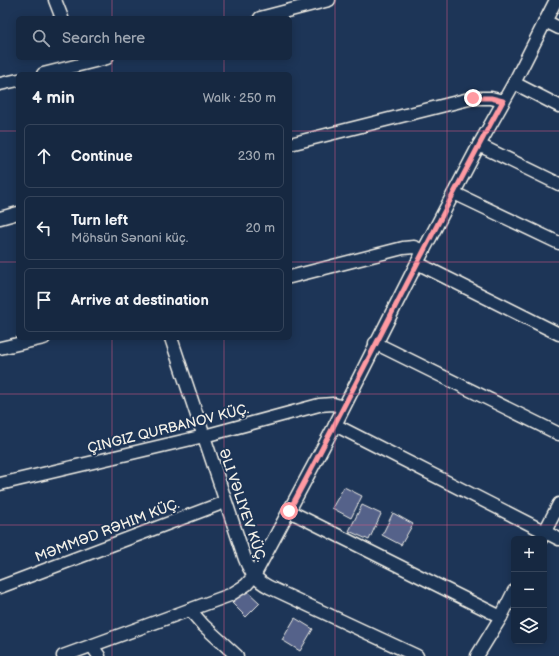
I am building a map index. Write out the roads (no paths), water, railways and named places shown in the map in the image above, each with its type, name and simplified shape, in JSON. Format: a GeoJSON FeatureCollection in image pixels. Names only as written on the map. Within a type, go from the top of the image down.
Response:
{"type":"FeatureCollection","features":[{"type":"Feature","properties":{"kind":"street"},"geometry":{"type":"LineString","coordinates":[[55,0],[61,16]]}},
{"type":"Feature","properties":{"kind":"street"},"geometry":{"type":"LineString","coordinates":[[268,16],[329,0]]}},
{"type":"Feature","properties":{"kind":"street"},"geometry":{"type":"LineString","coordinates":[[63,656],[230,596],[246,585],[254,576],[335,425],[416,263],[514,83],[556,0]]}},
{"type":"Feature","properties":{"kind":"street"},"geometry":{"type":"LineString","coordinates":[[545,21],[559,28]]}},
{"type":"Feature","properties":{"kind":"street"},"geometry":{"type":"LineString","coordinates":[[52,72],[100,60]]}},
{"type":"Feature","properties":{"kind":"street"},"geometry":{"type":"LineString","coordinates":[[0,84],[16,80]]}},
{"type":"Feature","properties":{"kind":"street"},"geometry":{"type":"LineString","coordinates":[[514,83],[559,106]]}},
{"type":"Feature","properties":{"kind":"street"},"geometry":{"type":"LineString","coordinates":[[292,143],[473,98],[491,98],[503,101]]}},
{"type":"Feature","properties":{"kind":"street"},"geometry":{"type":"LineString","coordinates":[[479,145],[559,184]]}},
{"type":"Feature","properties":{"kind":"street"},"geometry":{"type":"LineString","coordinates":[[454,193],[559,243]]}},
{"type":"Feature","properties":{"kind":"street"},"geometry":{"type":"LineString","coordinates":[[0,218],[16,214]]}},
{"type":"Feature","properties":{"kind":"street"},"geometry":{"type":"LineString","coordinates":[[292,276],[403,248],[414,248],[423,251]]}},
{"type":"Feature","properties":{"kind":"street"},"geometry":{"type":"LineString","coordinates":[[416,263],[559,334]]}},
{"type":"Feature","properties":{"kind":"street"},"geometry":{"type":"LineString","coordinates":[[0,348],[35,340]]}},
{"type":"Feature","properties":{"kind":"street","name":"ƏLI VƏLIYEV KÜÇ."},"geometry":{"type":"LineString","coordinates":[[172,340],[225,502],[245,559],[254,576],[260,582],[269,587],[417,656]]}},
{"type":"Feature","properties":{"kind":"street"},"geometry":{"type":"LineString","coordinates":[[375,343],[559,434]]}},
{"type":"Feature","properties":{"kind":"street","name":"ÇINGIZ QURBANOV KÜÇ."},"geometry":{"type":"LineString","coordinates":[[0,484],[204,436],[319,405],[333,404],[343,407]]}},
{"type":"Feature","properties":{"kind":"street"},"geometry":{"type":"LineString","coordinates":[[335,425],[543,535],[559,539]]}},
{"type":"Feature","properties":{"kind":"street","name":"MƏMMƏD RƏHIM KÜÇ."},"geometry":{"type":"LineString","coordinates":[[0,587],[225,502]]}},
{"type":"Feature","properties":{"kind":"street"},"geometry":{"type":"LineString","coordinates":[[543,535],[559,504]]}},
{"type":"Feature","properties":{"kind":"street"},"geometry":{"type":"LineString","coordinates":[[289,511],[501,617]]}},
{"type":"Feature","properties":{"kind":"street"},"geometry":{"type":"LineString","coordinates":[[477,656],[501,617],[511,597]]}},
{"type":"Feature","properties":{"kind":"street"},"geometry":{"type":"LineString","coordinates":[[190,610],[203,625],[237,656]]}},
{"type":"Feature","properties":{"kind":"street"},"geometry":{"type":"LineString","coordinates":[[92,646],[99,656]]}}]}
